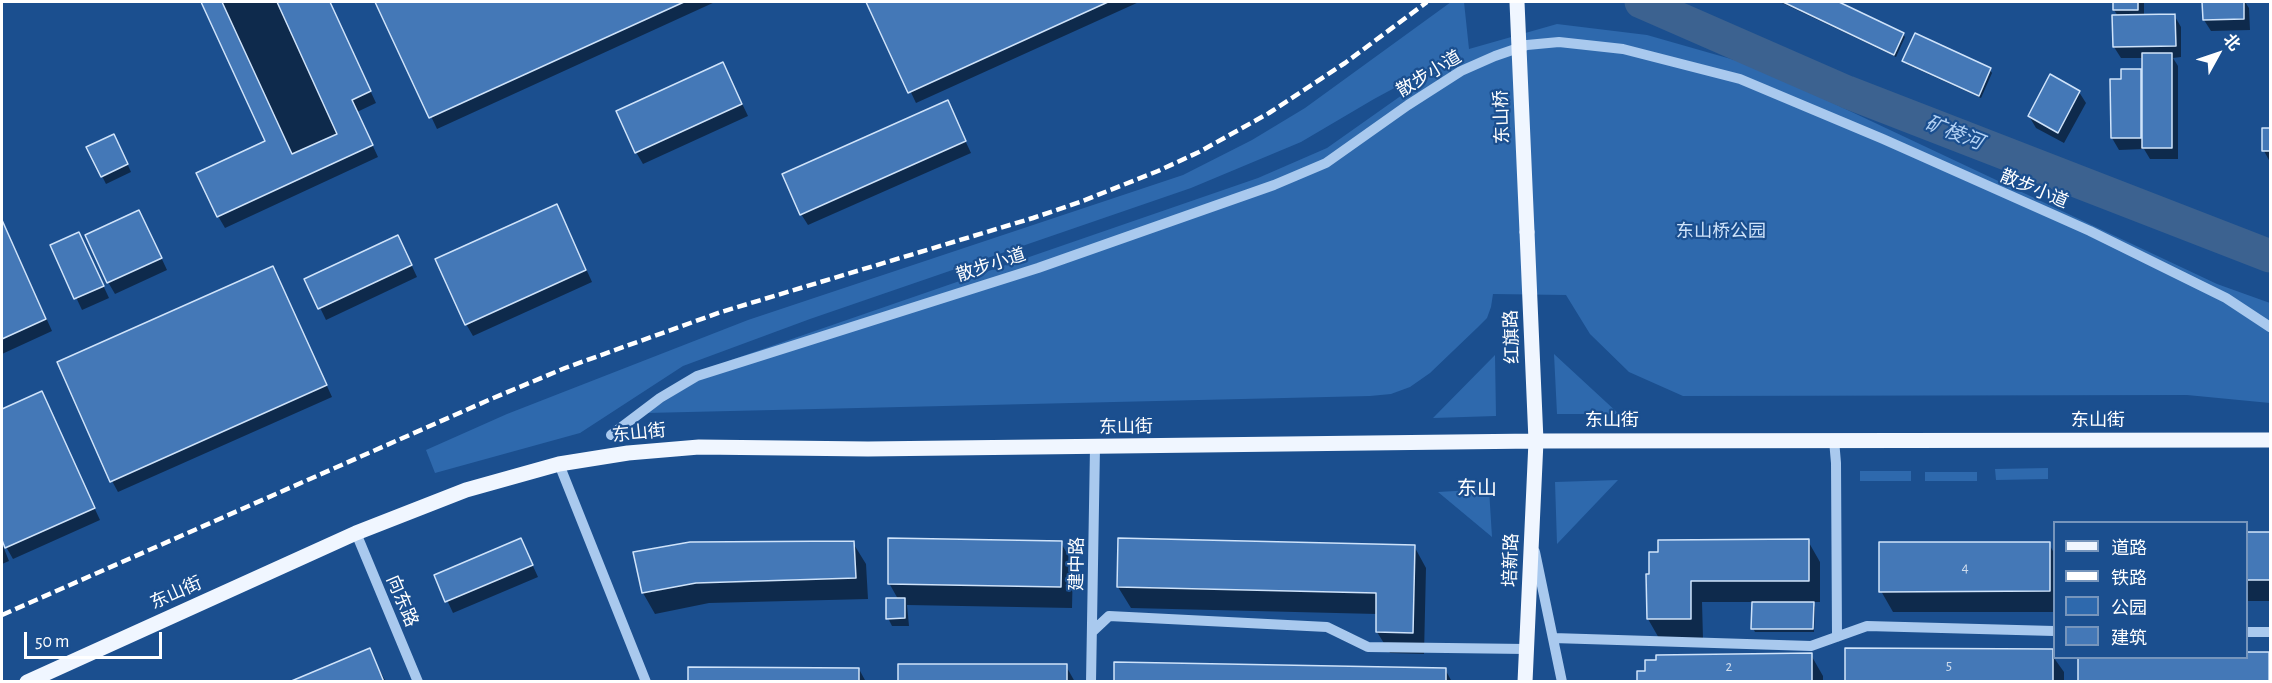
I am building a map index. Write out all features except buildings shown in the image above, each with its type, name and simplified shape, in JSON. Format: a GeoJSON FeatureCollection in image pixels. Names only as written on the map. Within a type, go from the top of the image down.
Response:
{"type":"FeatureCollection","features":[{"type":"Feature","properties":{"kind":"main road","name":"东山桥"},"geometry":{"type":"LineString","coordinates":[[1517,2],[1527,232]]}},
{"type":"Feature","properties":{"kind":"main road","name":"红旗路"},"geometry":{"type":"LineString","coordinates":[[1527,232],[1536,441]]}},
{"type":"Feature","properties":{"kind":"main road","name":"东山街"},"geometry":{"type":"LineString","coordinates":[[27,681],[356,533],[466,490],[559,464],[628,453],[699,447],[868,449],[1536,441],[2271,440]]}},
{"type":"Feature","properties":{"kind":"main road","name":"培新路"},"geometry":{"type":"LineString","coordinates":[[1525,681],[1536,441]]}},
{"type":"Feature","properties":{"kind":"street","name":"散步小道"},"geometry":{"type":"LineString","coordinates":[[611,435],[660,398],[697,376],[1038,268],[1274,185],[1326,163],[1461,71],[1527,45],[1559,42],[1623,49],[1740,79],[1883,139],[2090,231],[2226,298],[2271,327]]}},
{"type":"Feature","properties":{"kind":"street"},"geometry":{"type":"LineString","coordinates":[[1834,441],[1837,637]]}},
{"type":"Feature","properties":{"kind":"street","name":"建中路"},"geometry":{"type":"LineString","coordinates":[[1092,681],[1095,447]]}},
{"type":"Feature","properties":{"kind":"street"},"geometry":{"type":"LineString","coordinates":[[559,464],[646,681]]}},
{"type":"Feature","properties":{"kind":"street","name":"向东路"},"geometry":{"type":"LineString","coordinates":[[356,533],[418,681]]}},
{"type":"Feature","properties":{"kind":"street"},"geometry":{"type":"LineString","coordinates":[[1532,534],[1562,681]]}},
{"type":"Feature","properties":{"kind":"street"},"geometry":{"type":"LineString","coordinates":[[1092,632],[1109,616],[1120,616],[1327,627],[1368,647],[1526,650]]}},
{"type":"Feature","properties":{"kind":"street"},"geometry":{"type":"LineString","coordinates":[[1553,638],[1811,646],[1867,626],[2053,631]]}},
{"type":"Feature","properties":{"kind":"street"},"geometry":{"type":"LineString","coordinates":[[2248,632],[2271,632]]}},
{"type":"Feature","properties":{"kind":"green space","name":"东山桥公园"},"geometry":{"type":"Polygon","coordinates":[[[1451,2],[1464,2],[1469,49],[1557,24],[1647,35],[1752,65],[2217,284],[2270,303],[2270,403],[2187,395],[1683,396],[1629,372],[1590,334],[1566,295],[1493,294],[1487,318],[1477,328],[1430,373],[1410,387],[1391,394],[646,413],[728,361],[1258,178],[1327,148],[1446,64],[1424,72],[1301,142],[1191,188],[810,319],[683,366],[580,433],[435,473],[426,450],[507,414],[748,320],[1183,175],[1252,140],[1305,108],[1451,2]]]}},
{"type":"Feature","properties":{"kind":"green space"},"geometry":{"type":"Polygon","coordinates":[[[1554,354],[1619,414],[1557,414],[1554,354]]]}},
{"type":"Feature","properties":{"kind":"green space"},"geometry":{"type":"Polygon","coordinates":[[[1495,355],[1496,416],[1433,418],[1495,355]]]}},
{"type":"Feature","properties":{"kind":"green space"},"geometry":{"type":"Polygon","coordinates":[[[2048,468],[2048,479],[1996,480],[1995,469],[2048,468]]]}},
{"type":"Feature","properties":{"kind":"green space"},"geometry":{"type":"Polygon","coordinates":[[[1860,471],[1911,471],[1911,481],[1860,481],[1860,471]]]}},
{"type":"Feature","properties":{"kind":"green space"},"geometry":{"type":"Polygon","coordinates":[[[1925,472],[1977,472],[1977,481],[1925,481],[1925,472]]]}},
{"type":"Feature","properties":{"kind":"green space"},"geometry":{"type":"Polygon","coordinates":[[[1618,480],[1557,544],[1555,482],[1618,480]]]}},
{"type":"Feature","properties":{"kind":"green space"},"geometry":{"type":"Polygon","coordinates":[[[1489,489],[1492,537],[1438,492],[1489,489]]]}},
{"type":"Feature","properties":{"kind":"waterway","name":"矿棱河"},"geometry":{"type":"LineString","coordinates":[[1641,2],[1847,92],[2270,256]]}},
{"type":"Feature","properties":{"kind":"railway"},"geometry":{"type":"LineString","coordinates":[[2,615],[565,368],[721,312],[1033,218],[1158,171],[1199,152],[1269,113],[1345,63],[1427,2]]}},
{"type":"Feature","properties":{"kind":"district","name":"东山"},"geometry":{"type":"Point","coordinates":[1477,489]}}]}
